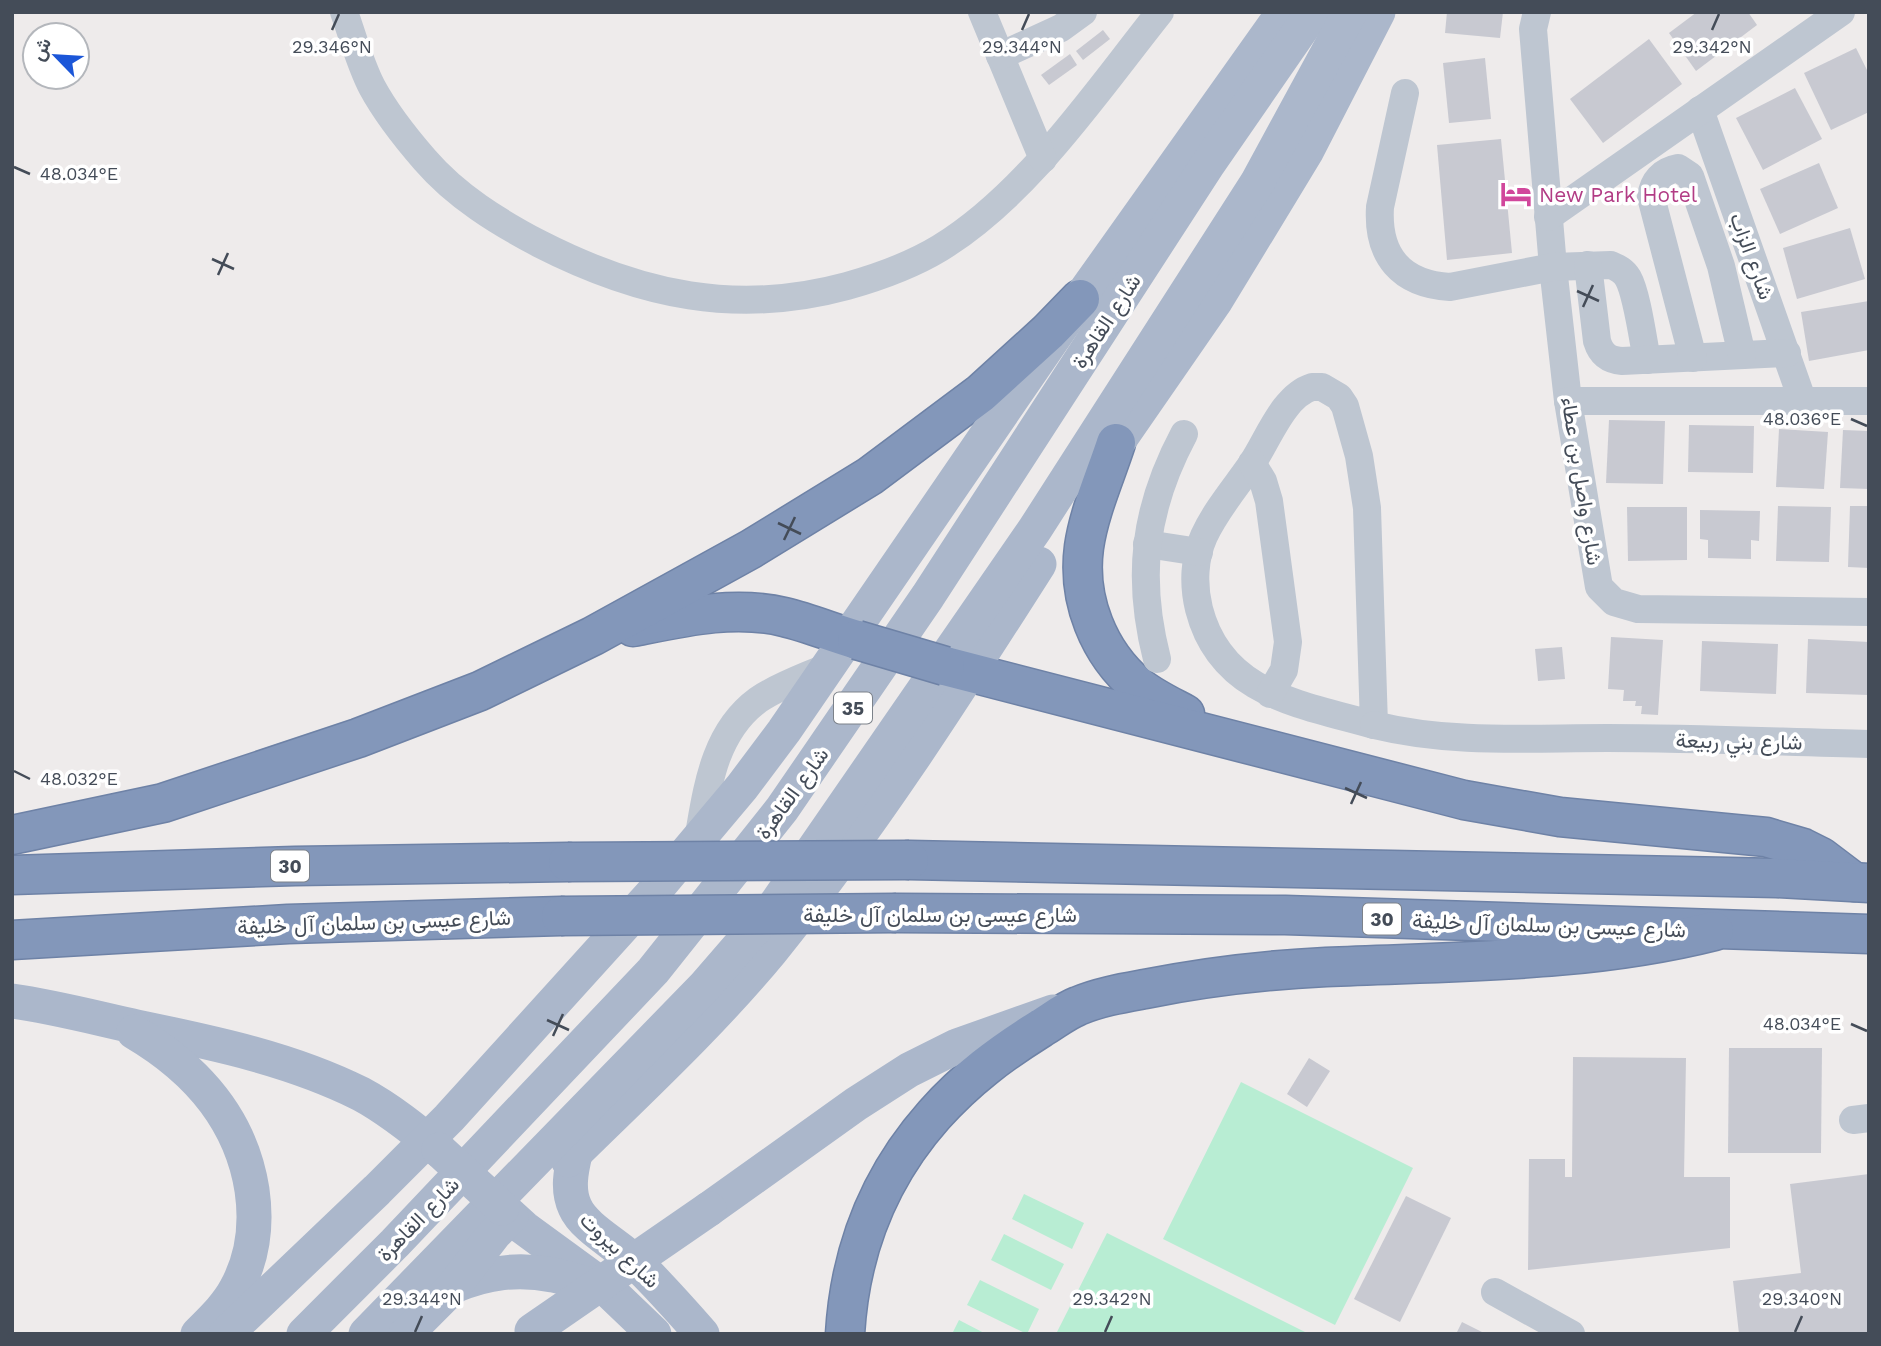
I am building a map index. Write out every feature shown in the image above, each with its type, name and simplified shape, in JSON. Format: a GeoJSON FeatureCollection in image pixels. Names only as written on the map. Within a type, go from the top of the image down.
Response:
{"type":"FeatureCollection","features":[{"type":"Feature","properties":{"kind":"highway"},"geometry":{"type":"LineString","coordinates":[[12,835],[163,803],[358,738],[480,691],[593,636],[751,550],[870,476],[981,393],[1080,299]]}},
{"type":"Feature","properties":{"kind":"highway"},"geometry":{"type":"LineString","coordinates":[[1116,443],[1089,524],[1082,569],[1089,613],[1109,654],[1139,687],[1230,739]]}},
{"type":"Feature","properties":{"kind":"highway"},"geometry":{"type":"LineString","coordinates":[[593,636],[698,614],[726,612],[783,617],[844,648],[957,670],[1412,787],[1516,811],[1766,837],[1821,857],[1862,882]]}},
{"type":"Feature","properties":{"kind":"highway","name":"30"},"geometry":{"type":"LineString","coordinates":[[12,874],[295,866],[909,860],[1862,882]]}},
{"type":"Feature","properties":{"kind":"highway","name":"شارع عيسى بن سلمان آل خليفة"},"geometry":{"type":"LineString","coordinates":[[12,940],[288,924],[561,916],[896,913],[1285,915],[1869,934]]}},
{"type":"Feature","properties":{"kind":"highway"},"geometry":{"type":"LineString","coordinates":[[845,1334],[853,1269],[863,1235],[873,1209],[909,1146],[947,1100],[977,1072],[1076,1006],[1141,989],[1234,974],[1590,954],[1653,945],[1714,930]]}},
{"type":"Feature","properties":{"kind":"main road"},"geometry":{"type":"LineString","coordinates":[[226,1334],[377,1190],[434,1145],[698,841],[784,731],[844,648],[1080,299],[1284,12]]}},
{"type":"Feature","properties":{"kind":"main road","name":"شارع القاهرة"},"geometry":{"type":"LineString","coordinates":[[304,1334],[395,1244],[653,971],[782,809],[928,596],[1208,164],[1313,12]]}},
{"type":"Feature","properties":{"kind":"main road","name":"شارع القاهرة"},"geometry":{"type":"LineString","coordinates":[[366,1334],[705,986],[776,904],[1035,529],[1258,183],[1350,12]]}},
{"type":"Feature","properties":{"kind":"main road"},"geometry":{"type":"LineString","coordinates":[[406,1334],[454,1286],[494,1234],[507,1212],[575,1154],[705,1025],[769,953],[865,828],[957,670],[1216,300],[1300,163],[1378,12]]}},
{"type":"Feature","properties":{"kind":"main road"},"geometry":{"type":"LineString","coordinates":[[12,1001],[58,1008],[112,1021],[152,1043],[196,1079],[227,1118],[244,1154],[254,1209],[254,1226],[248,1260],[235,1291],[226,1305],[198,1334]]}},
{"type":"Feature","properties":{"kind":"main road"},"geometry":{"type":"LineString","coordinates":[[530,1332],[856,1104],[909,1070],[979,1037],[1076,1006]]}},
{"type":"Feature","properties":{"kind":"main road","name":"شارع بيروت"},"geometry":{"type":"LineString","coordinates":[[112,1021],[238,1049],[312,1073],[363,1095],[434,1145],[507,1212],[606,1288],[654,1334]]}},
{"type":"Feature","properties":{"kind":"main road","name":"شارع بيروت"},"geometry":{"type":"LineString","coordinates":[[575,1154],[570,1192],[576,1210],[632,1259],[702,1334]]}},
{"type":"Feature","properties":{"kind":"main road"},"geometry":{"type":"LineString","coordinates":[[258,1334],[349,1242],[365,1217],[377,1190]]}},
{"type":"Feature","properties":{"kind":"main road"},"geometry":{"type":"LineString","coordinates":[[454,1286],[483,1276],[512,1271],[556,1275],[606,1288]]}},
{"type":"Feature","properties":{"kind":"street"},"geometry":{"type":"LineString","coordinates":[[344,12],[371,84],[388,113],[425,161],[447,183],[502,223],[572,260],[631,282],[683,296],[717,300],[791,298],[866,281],[904,267],[940,248],[980,220],[1043,159],[1160,12]]}},
{"type":"Feature","properties":{"kind":"street"},"geometry":{"type":"LineString","coordinates":[[982,12],[1043,159]]}},
{"type":"Feature","properties":{"kind":"street"},"geometry":{"type":"LineString","coordinates":[[1000,56],[1061,28],[1083,12]]}},
{"type":"Feature","properties":{"kind":"street","name":"شارع واصل بن عطاء"},"geometry":{"type":"LineString","coordinates":[[1537,12],[1533,29],[1553,267],[1569,401],[1599,587],[1614,602],[1638,609],[1869,612]]}},
{"type":"Feature","properties":{"kind":"street"},"geometry":{"type":"LineString","coordinates":[[1548,217],[1841,12]]}},
{"type":"Feature","properties":{"kind":"street"},"geometry":{"type":"LineString","coordinates":[[1405,93],[1380,207],[1379,225],[1382,242],[1401,271],[1433,286],[1450,287],[1553,267],[1611,265],[1628,277],[1647,360]]}},
{"type":"Feature","properties":{"kind":"street","name":"شارع الزاب"},"geometry":{"type":"LineString","coordinates":[[1700,110],[1802,402]]}},
{"type":"Feature","properties":{"kind":"street"},"geometry":{"type":"LineString","coordinates":[[1693,358],[1651,197],[1660,176],[1678,168],[1690,176],[1721,266],[1742,355]]}},
{"type":"Feature","properties":{"kind":"street"},"geometry":{"type":"LineString","coordinates":[[1588,265],[1599,348],[1608,358],[1647,360],[1787,353]]}},
{"type":"Feature","properties":{"kind":"street","name":"شارع بني ربيعة"},"geometry":{"type":"LineString","coordinates":[[1374,725],[1364,482],[1353,431],[1339,397],[1322,387],[1302,390],[1293,396],[1214,518],[1199,552],[1196,587],[1202,621],[1228,665],[1255,687],[1270,694],[1374,725],[1419,735],[1466,739],[1610,738],[1869,744]]}},
{"type":"Feature","properties":{"kind":"street"},"geometry":{"type":"LineString","coordinates":[[1569,401],[1869,401]]}},
{"type":"Feature","properties":{"kind":"street"},"geometry":{"type":"LineString","coordinates":[[1109,654],[1154,647],[1145,589],[1147,544],[1159,487],[1184,434]]}},
{"type":"Feature","properties":{"kind":"street"},"geometry":{"type":"LineString","coordinates":[[1252,463],[1263,481],[1269,501],[1288,642],[1284,670],[1270,694]]}},
{"type":"Feature","properties":{"kind":"street"},"geometry":{"type":"LineString","coordinates":[[1147,544],[1199,552]]}},
{"type":"Feature","properties":{"kind":"street"},"geometry":{"type":"LineString","coordinates":[[1494,1292],[1571,1334]]}},
{"type":"Feature","properties":{"kind":"green space"},"geometry":{"type":"Polygon","coordinates":[[[1241,1082],[1413,1168],[1335,1325],[1163,1239],[1241,1082]]]}},
{"type":"Feature","properties":{"kind":"green space"},"geometry":{"type":"Polygon","coordinates":[[[1024,1194],[1084,1223],[1072,1249],[1012,1219],[1024,1194]]]}},
{"type":"Feature","properties":{"kind":"green space"},"geometry":{"type":"Polygon","coordinates":[[[1107,1233],[1309,1334],[1056,1334],[1107,1233]]]}},
{"type":"Feature","properties":{"kind":"green space"},"geometry":{"type":"Polygon","coordinates":[[[1004,1234],[1064,1264],[1051,1290],[991,1260],[1004,1234]]]}},
{"type":"Feature","properties":{"kind":"green space"},"geometry":{"type":"Polygon","coordinates":[[[980,1280],[1039,1309],[1027,1334],[967,1305],[980,1280]]]}},
{"type":"Feature","properties":{"kind":"green space"},"geometry":{"type":"Polygon","coordinates":[[[959,1320],[986,1334],[952,1334],[959,1320]]]}},
{"type":"Feature","properties":{"kind":"building"},"geometry":{"type":"Polygon","coordinates":[[[1447,12],[1503,12],[1500,38],[1445,33],[1447,12]]]}},
{"type":"Feature","properties":{"kind":"building"},"geometry":{"type":"Polygon","coordinates":[[[1697,12],[1748,12],[1757,25],[1696,71],[1669,33],[1697,12]]]}},
{"type":"Feature","properties":{"kind":"building"},"geometry":{"type":"Polygon","coordinates":[[[1103,30],[1110,39],[1083,60],[1076,51],[1103,30]]]}},
{"type":"Feature","properties":{"kind":"building"},"geometry":{"type":"Polygon","coordinates":[[[1649,39],[1682,84],[1603,143],[1570,99],[1649,39]]]}},
{"type":"Feature","properties":{"kind":"building"},"geometry":{"type":"Polygon","coordinates":[[[1856,48],[1869,74],[1869,112],[1831,130],[1804,73],[1856,48]]]}},
{"type":"Feature","properties":{"kind":"building"},"geometry":{"type":"Polygon","coordinates":[[[1070,54],[1077,65],[1049,85],[1041,75],[1070,54]]]}},
{"type":"Feature","properties":{"kind":"building"},"geometry":{"type":"Polygon","coordinates":[[[1485,58],[1491,119],[1449,123],[1443,63],[1485,58]]]}},
{"type":"Feature","properties":{"kind":"building"},"geometry":{"type":"Polygon","coordinates":[[[1795,88],[1822,139],[1763,170],[1736,118],[1795,88]]]}},
{"type":"Feature","properties":{"kind":"building"},"geometry":{"type":"Polygon","coordinates":[[[1501,139],[1512,253],[1447,260],[1437,145],[1501,139]]]}},
{"type":"Feature","properties":{"kind":"building"},"geometry":{"type":"Polygon","coordinates":[[[1819,163],[1838,208],[1780,234],[1760,189],[1819,163]]]}},
{"type":"Feature","properties":{"kind":"building"},"geometry":{"type":"Polygon","coordinates":[[[1850,228],[1865,279],[1797,299],[1783,248],[1850,228]]]}},
{"type":"Feature","properties":{"kind":"building"},"geometry":{"type":"Polygon","coordinates":[[[1869,301],[1869,350],[1809,361],[1801,312],[1869,301]]]}},
{"type":"Feature","properties":{"kind":"building"},"geometry":{"type":"Polygon","coordinates":[[[1609,420],[1665,421],[1663,484],[1606,483],[1609,420]]]}},
{"type":"Feature","properties":{"kind":"building"},"geometry":{"type":"Polygon","coordinates":[[[1689,425],[1754,426],[1753,473],[1688,472],[1689,425]]]}},
{"type":"Feature","properties":{"kind":"building"},"geometry":{"type":"Polygon","coordinates":[[[1779,429],[1828,432],[1824,489],[1776,487],[1779,429]]]}},
{"type":"Feature","properties":{"kind":"building"},"geometry":{"type":"Polygon","coordinates":[[[1843,430],[1869,431],[1869,489],[1840,488],[1843,430]]]}},
{"type":"Feature","properties":{"kind":"building"},"geometry":{"type":"Polygon","coordinates":[[[1778,506],[1831,507],[1829,562],[1776,561],[1778,506]]]}},
{"type":"Feature","properties":{"kind":"building"},"geometry":{"type":"Polygon","coordinates":[[[1850,506],[1869,506],[1869,568],[1848,567],[1850,506]]]}},
{"type":"Feature","properties":{"kind":"building"},"geometry":{"type":"Polygon","coordinates":[[[1627,507],[1687,507],[1687,560],[1628,561],[1627,507]]]}},
{"type":"Feature","properties":{"kind":"building"},"geometry":{"type":"Polygon","coordinates":[[[1700,510],[1760,511],[1759,541],[1751,540],[1751,559],[1708,558],[1708,540],[1700,539],[1700,510]]]}},
{"type":"Feature","properties":{"kind":"building"},"geometry":{"type":"Polygon","coordinates":[[[1611,637],[1663,640],[1658,715],[1641,714],[1642,706],[1635,706],[1636,701],[1623,701],[1624,690],[1608,689],[1611,637]]]}},
{"type":"Feature","properties":{"kind":"building"},"geometry":{"type":"Polygon","coordinates":[[[1808,639],[1869,642],[1869,695],[1806,693],[1808,639]]]}},
{"type":"Feature","properties":{"kind":"building"},"geometry":{"type":"Polygon","coordinates":[[[1702,641],[1778,644],[1776,694],[1700,691],[1702,641]]]}},
{"type":"Feature","properties":{"kind":"building"},"geometry":{"type":"Polygon","coordinates":[[[1562,647],[1565,679],[1538,681],[1535,649],[1562,647]]]}},
{"type":"Feature","properties":{"kind":"building"},"geometry":{"type":"Polygon","coordinates":[[[1729,1048],[1822,1048],[1821,1153],[1728,1153],[1729,1048]]]}},
{"type":"Feature","properties":{"kind":"building"},"geometry":{"type":"Polygon","coordinates":[[[1573,1057],[1686,1058],[1684,1177],[1730,1177],[1730,1248],[1528,1270],[1529,1159],[1565,1159],[1565,1177],[1572,1177],[1573,1057]]]}},
{"type":"Feature","properties":{"kind":"building"},"geometry":{"type":"Polygon","coordinates":[[[1309,1058],[1330,1071],[1307,1107],[1287,1094],[1309,1058]]]}},
{"type":"Feature","properties":{"kind":"building"},"geometry":{"type":"Polygon","coordinates":[[[1869,1174],[1869,1334],[1739,1334],[1733,1281],[1801,1273],[1790,1184],[1869,1174]]]}},
{"type":"Feature","properties":{"kind":"building"},"geometry":{"type":"Polygon","coordinates":[[[1406,1196],[1451,1218],[1400,1322],[1354,1299],[1406,1196]]]}},
{"type":"Feature","properties":{"kind":"building"},"geometry":{"type":"Polygon","coordinates":[[[1462,1322],[1486,1334],[1456,1334],[1462,1322]]]}},
{"type":"Feature","properties":{"kind":"place","name":"New Park Hotel"},"geometry":{"type":"Point","coordinates":[1516,194]}}]}
